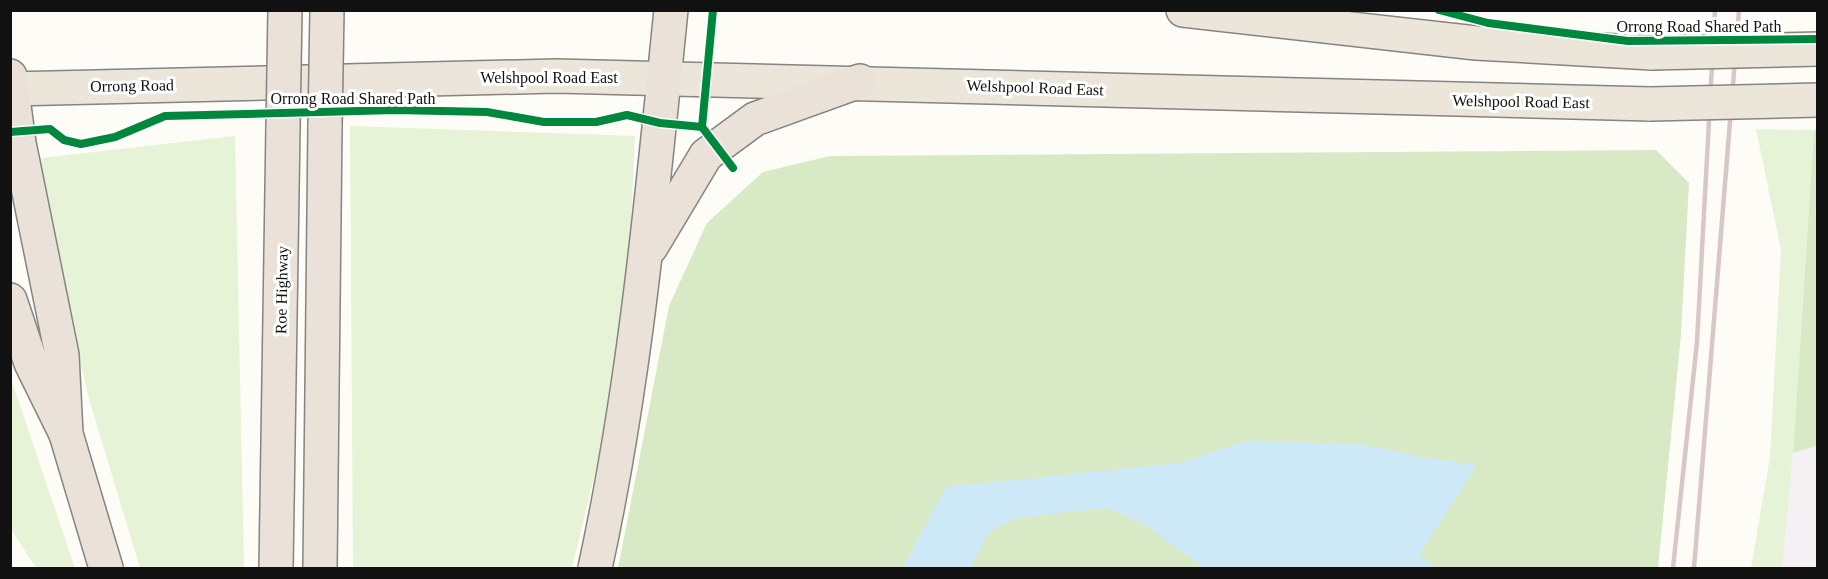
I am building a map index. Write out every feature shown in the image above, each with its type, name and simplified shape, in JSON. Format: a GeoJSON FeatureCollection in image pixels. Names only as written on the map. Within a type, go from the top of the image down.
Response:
{"type":"FeatureCollection","features":[{"type":"Feature","properties":{"kind":"highway","name":"Roe Highway"},"geometry":{"type":"LineString","coordinates":[[276,568],[285,10]]}},
{"type":"Feature","properties":{"kind":"highway"},"geometry":{"type":"LineString","coordinates":[[320,568],[327,10]]}},
{"type":"Feature","properties":{"kind":"highway"},"geometry":{"type":"LineString","coordinates":[[595,568],[613,487],[645,258],[671,10]]}},
{"type":"Feature","properties":{"kind":"highway"},"geometry":{"type":"LineString","coordinates":[[1183,10],[1476,43],[1652,53],[1818,50]]}},
{"type":"Feature","properties":{"kind":"highway"},"geometry":{"type":"LineString","coordinates":[[10,76],[19,143],[62,355],[66,434]]}},
{"type":"Feature","properties":{"kind":"highway","name":"Welshpool Road East"},"geometry":{"type":"LineString","coordinates":[[253,82],[556,76],[860,81],[1308,97],[1650,104],[1818,100]]}},
{"type":"Feature","properties":{"kind":"highway"},"geometry":{"type":"LineString","coordinates":[[645,258],[706,155],[755,119],[860,81]]}},
{"type":"Feature","properties":{"kind":"highway","name":"Orrong Road"},"geometry":{"type":"LineString","coordinates":[[11,89],[253,82]]}},
{"type":"Feature","properties":{"kind":"highway"},"geometry":{"type":"LineString","coordinates":[[10,300],[31,363],[66,434],[106,568]]}},
{"type":"Feature","properties":{"kind":"shaded area"},"geometry":{"type":"Polygon","coordinates":[[[1817,446],[1817,568],[1780,568],[1793,453],[1817,446]]]}},
{"type":"Feature","properties":{"kind":"green space"},"geometry":{"type":"Polygon","coordinates":[[[350,126],[635,136],[628,290],[599,457],[572,568],[353,568],[350,126]]]}},
{"type":"Feature","properties":{"kind":"green space"},"geometry":{"type":"Polygon","coordinates":[[[1756,129],[1814,130],[1793,453],[1782,568],[1751,568],[1770,457],[1781,250],[1756,129]]]}},
{"type":"Feature","properties":{"kind":"green space"},"geometry":{"type":"Polygon","coordinates":[[[1817,129],[1817,446],[1793,453],[1814,130],[1817,129]]]}},
{"type":"Feature","properties":{"kind":"green space"},"geometry":{"type":"Polygon","coordinates":[[[235,136],[244,568],[140,568],[89,399],[32,159],[235,136]]]}},
{"type":"Feature","properties":{"kind":"green space"},"geometry":{"type":"Polygon","coordinates":[[[1656,150],[1689,183],[1681,335],[1658,568],[618,568],[669,306],[707,223],[763,172],[830,156],[1656,150]]]}},
{"type":"Feature","properties":{"kind":"green space"},"geometry":{"type":"Polygon","coordinates":[[[11,379],[75,568],[36,568],[11,529],[11,379]]]}},
{"type":"Feature","properties":{"kind":"water"},"geometry":{"type":"Polygon","coordinates":[[[1245,441],[1361,444],[1420,457],[1477,465],[1419,555],[1435,568],[1199,568],[1200,565],[1144,524],[1106,508],[1015,518],[990,532],[970,568],[903,568],[946,487],[1181,463],[1245,441]]]}},
{"type":"Feature","properties":{"kind":"railway"},"geometry":{"type":"LineString","coordinates":[[1673,568],[1697,342],[1715,10]]}},
{"type":"Feature","properties":{"kind":"railway"},"geometry":{"type":"LineString","coordinates":[[1694,568],[1739,10]]}},
{"type":"Feature","properties":{"kind":"cycle path"},"geometry":{"type":"LineString","coordinates":[[713,10],[702,127],[733,168]]}},
{"type":"Feature","properties":{"kind":"cycle path","name":"Orrong Road Shared Path"},"geometry":{"type":"LineString","coordinates":[[1439,10],[1488,23],[1628,41],[1818,39]]}},
{"type":"Feature","properties":{"kind":"cycle path","name":"Orrong Road Shared Path"},"geometry":{"type":"LineString","coordinates":[[10,132],[50,129],[64,140],[81,144],[115,137],[165,116],[396,110],[487,112],[544,122],[596,122],[627,115],[660,123],[702,127]]}}]}
